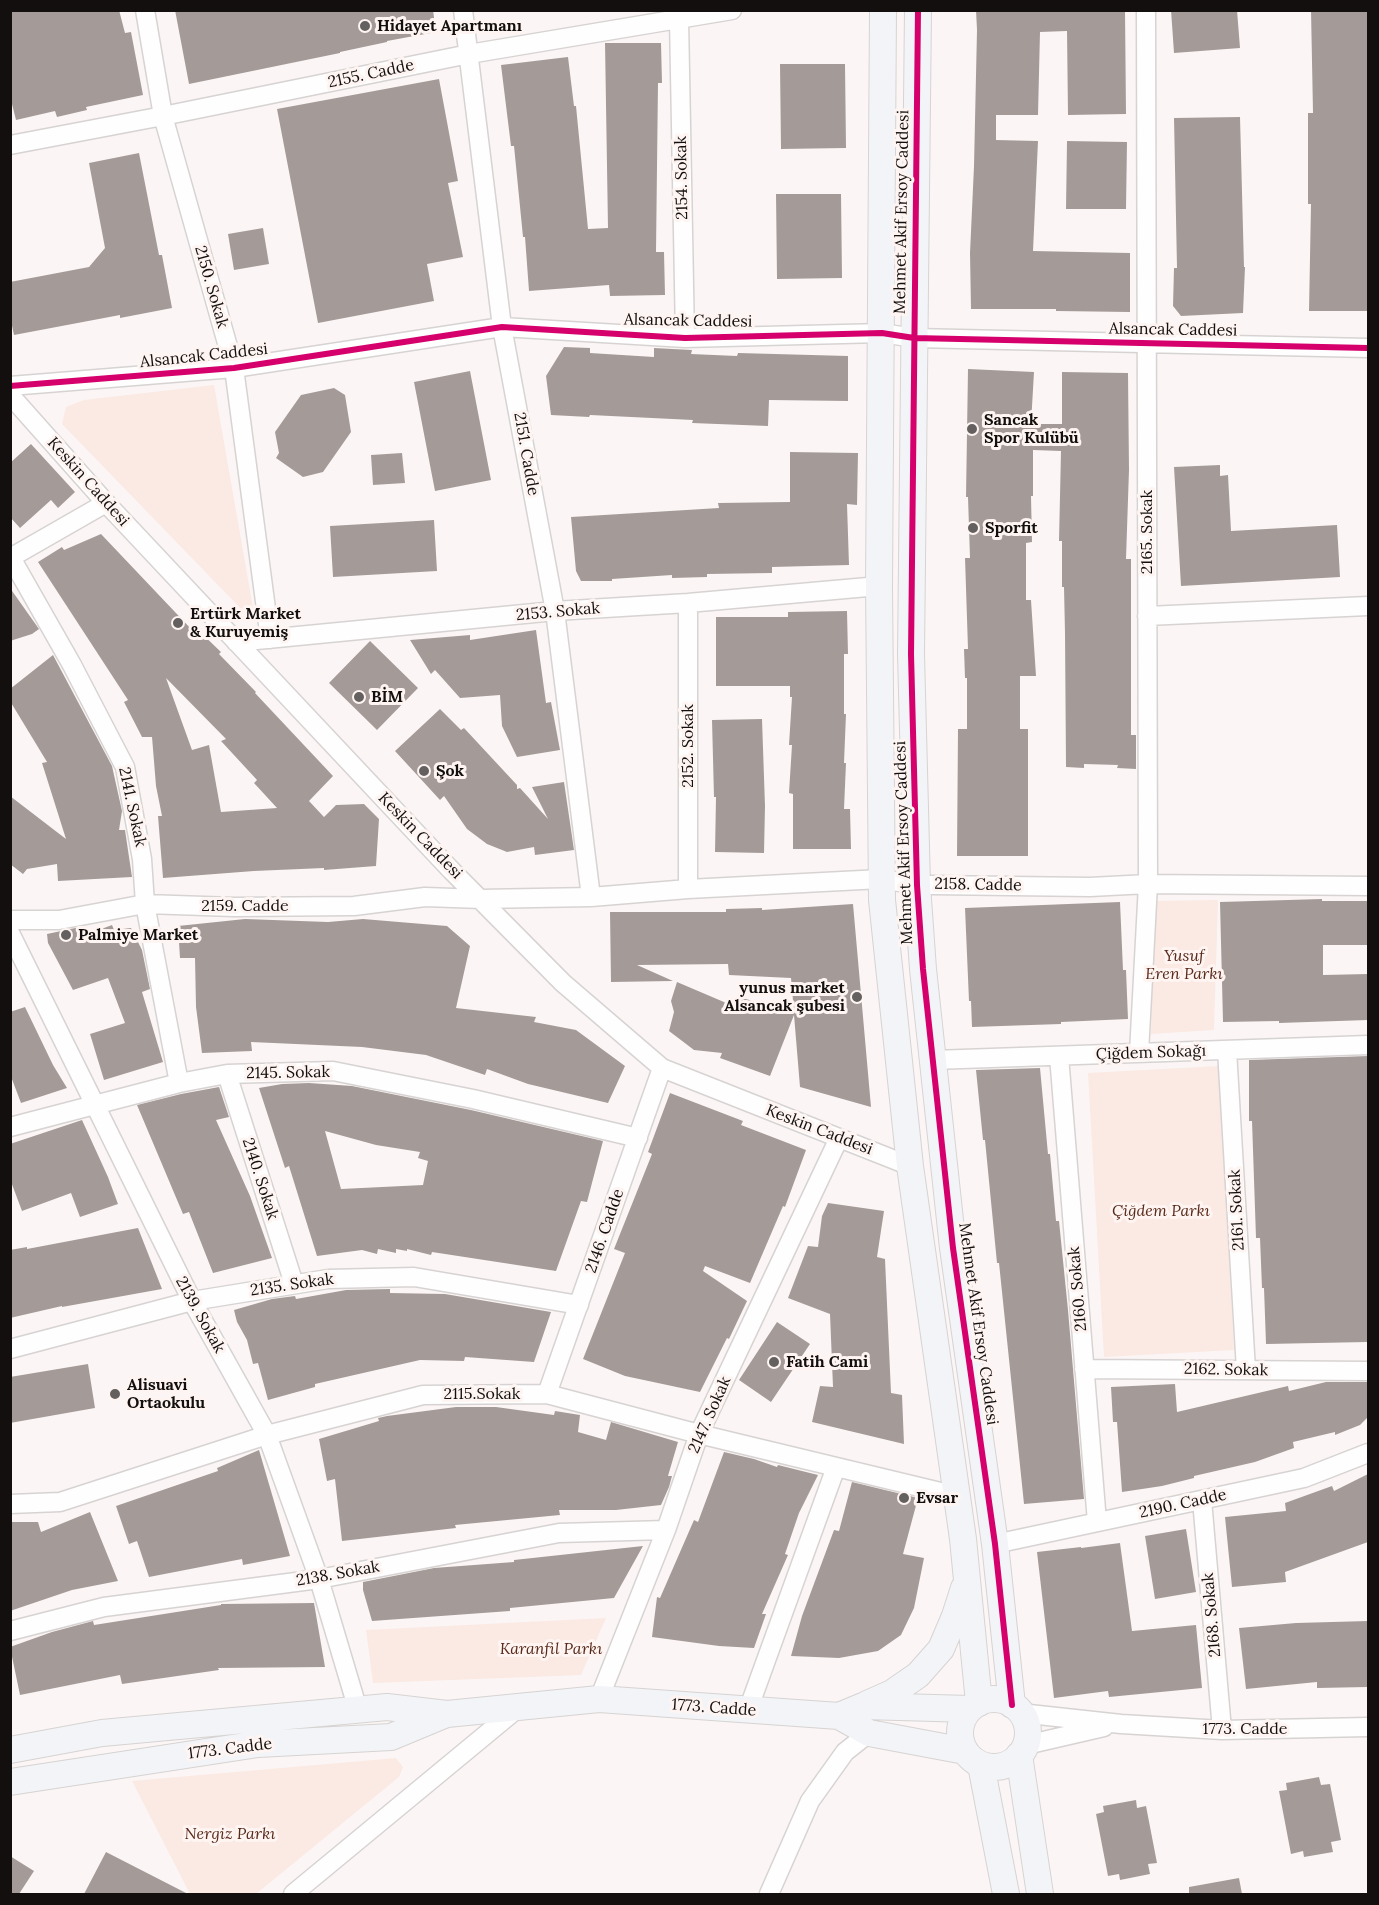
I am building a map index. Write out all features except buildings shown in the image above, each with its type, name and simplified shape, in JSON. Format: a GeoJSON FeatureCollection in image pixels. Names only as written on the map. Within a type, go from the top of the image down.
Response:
{"type":"FeatureCollection","features":[{"type":"Feature","properties":{"kind":"street","name":"2150. Sokak"},"geometry":{"type":"LineString","coordinates":[[145,10],[163,116],[234,368],[270,639]]}},
{"type":"Feature","properties":{"kind":"street","name":"2151. Cadde"},"geometry":{"type":"LineString","coordinates":[[463,10],[502,327],[555,611],[591,897]]}},
{"type":"Feature","properties":{"kind":"street","name":"2155. Cadde"},"geometry":{"type":"LineString","coordinates":[[10,145],[469,54],[732,10]]}},
{"type":"Feature","properties":{"kind":"street","name":"Mehmet Akif Ersoy Caddesi"},"geometry":{"type":"LineString","coordinates":[[883,10],[879,586],[882,900],[910,1166],[967,1580],[974,1706]]}},
{"type":"Feature","properties":{"kind":"street","name":"Mehmet Akif Ersoy Caddesi"},"geometry":{"type":"LineString","coordinates":[[918,10],[911,654],[917,885],[923,969],[953,1248],[1016,1709]]}},
{"type":"Feature","properties":{"kind":"street","name":"2165. Sokak"},"geometry":{"type":"LineString","coordinates":[[1139,1053],[1148,884],[1146,10]]}},
{"type":"Feature","properties":{"kind":"street","name":"2154. Sokak"},"geometry":{"type":"LineString","coordinates":[[679,19],[685,338]]}},
{"type":"Feature","properties":{"kind":"street","name":"Alsancak Caddesi"},"geometry":{"type":"LineString","coordinates":[[10,386],[234,368],[502,327],[685,338],[882,333],[914,338],[1368,348]]}},
{"type":"Feature","properties":{"kind":"street","name":"Keskin Caddesi"},"geometry":{"type":"LineString","coordinates":[[10,395],[106,503],[481,899],[563,983],[662,1068],[910,1166]]}},
{"type":"Feature","properties":{"kind":"street"},"geometry":{"type":"LineString","coordinates":[[11,557],[106,503]]}},
{"type":"Feature","properties":{"kind":"street","name":"2141. Sokak"},"geometry":{"type":"LineString","coordinates":[[11,557],[72,665],[125,766],[142,859],[145,904],[179,1083]]}},
{"type":"Feature","properties":{"kind":"street","name":"2153. Sokak"},"geometry":{"type":"LineString","coordinates":[[236,642],[555,611],[688,603],[879,586]]}},
{"type":"Feature","properties":{"kind":"street","name":"2152. Sokak"},"geometry":{"type":"LineString","coordinates":[[688,603],[688,889]]}},
{"type":"Feature","properties":{"kind":"street"},"geometry":{"type":"LineString","coordinates":[[1147,616],[1368,606]]}},
{"type":"Feature","properties":{"kind":"street","name":"2158. Cadde"},"geometry":{"type":"LineString","coordinates":[[481,899],[591,897],[688,889],[882,879],[917,885],[1368,886]]}},
{"type":"Feature","properties":{"kind":"street","name":"2159. Cadde"},"geometry":{"type":"LineString","coordinates":[[10,920],[59,920],[145,904],[234,907],[354,906],[425,897],[481,899]]}},
{"type":"Feature","properties":{"kind":"street","name":"2139. Sokak"},"geometry":{"type":"LineString","coordinates":[[10,933],[192,1301],[267,1435],[319,1579],[358,1710]]}},
{"type":"Feature","properties":{"kind":"street","name":"Çiğdem Sokağı"},"geometry":{"type":"LineString","coordinates":[[933,1060],[1368,1045]]}},
{"type":"Feature","properties":{"kind":"street","name":"2161. Sokak"},"geometry":{"type":"LineString","coordinates":[[1227,1050],[1246,1370]]}},
{"type":"Feature","properties":{"kind":"street","name":"2160. Sokak"},"geometry":{"type":"LineString","coordinates":[[1059,1056],[1097,1522]]}},
{"type":"Feature","properties":{"kind":"street","name":"2146. Cadde"},"geometry":{"type":"LineString","coordinates":[[547,1394],[662,1068]]}},
{"type":"Feature","properties":{"kind":"street","name":"2145. Sokak"},"geometry":{"type":"LineString","coordinates":[[10,1127],[93,1104],[227,1074],[333,1071],[473,1099],[638,1138]]}},
{"type":"Feature","properties":{"kind":"street","name":"2140. Sokak"},"geometry":{"type":"LineString","coordinates":[[227,1074],[294,1284]]}},
{"type":"Feature","properties":{"kind":"street","name":"2147. Sokak"},"geometry":{"type":"LineString","coordinates":[[599,1699],[666,1530],[699,1434],[839,1138]]}},
{"type":"Feature","properties":{"kind":"street","name":"2135. Sokak"},"geometry":{"type":"LineString","coordinates":[[10,1349],[192,1301],[328,1278],[414,1276],[579,1305]]}},
{"type":"Feature","properties":{"kind":"street","name":"2162. Sokak"},"geometry":{"type":"LineString","coordinates":[[1084,1369],[1368,1371]]}},
{"type":"Feature","properties":{"kind":"street","name":"2115.Sokak"},"geometry":{"type":"LineString","coordinates":[[10,1504],[60,1502],[267,1435],[423,1395],[547,1394],[699,1434],[957,1496]]}},
{"type":"Feature","properties":{"kind":"street","name":"2190. Cadde"},"geometry":{"type":"LineString","coordinates":[[995,1544],[1304,1478],[1368,1453]]}},
{"type":"Feature","properties":{"kind":"street"},"geometry":{"type":"LineString","coordinates":[[748,1710],[836,1467]]}},
{"type":"Feature","properties":{"kind":"street","name":"2168. Sokak"},"geometry":{"type":"LineString","coordinates":[[1202,1500],[1222,1730]]}},
{"type":"Feature","properties":{"kind":"street","name":"2138. Sokak"},"geometry":{"type":"LineString","coordinates":[[10,1631],[104,1607],[319,1579],[559,1533],[666,1530]]}},
{"type":"Feature","properties":{"kind":"street"},"geometry":{"type":"LineString","coordinates":[[863,1706],[892,1693],[918,1675],[941,1649],[967,1580]]}},
{"type":"Feature","properties":{"kind":"street","name":"1773. Cadde"},"geometry":{"type":"LineString","coordinates":[[10,1750],[102,1733],[387,1707],[447,1714],[599,1699],[839,1716],[869,1733],[973,1758]]}},
{"type":"Feature","properties":{"kind":"street"},"geometry":{"type":"LineString","coordinates":[[973,1758],[992,1767],[1003,1766],[1013,1761],[1022,1750],[1027,1734],[1026,1722],[1016,1709],[1001,1700],[990,1700],[974,1706],[963,1719],[960,1730],[961,1741],[973,1758],[1006,1894]]}},
{"type":"Feature","properties":{"kind":"street","name":"1773. Cadde"},"geometry":{"type":"LineString","coordinates":[[839,1716],[863,1706],[974,1706]]}},
{"type":"Feature","properties":{"kind":"street"},"geometry":{"type":"LineString","coordinates":[[293,1894],[518,1708]]}},
{"type":"Feature","properties":{"kind":"street"},"geometry":{"type":"LineString","coordinates":[[1016,1709],[1121,1724]]}},
{"type":"Feature","properties":{"kind":"street","name":"1773. Cadde"},"geometry":{"type":"LineString","coordinates":[[10,1782],[258,1744],[391,1737],[447,1714]]}},
{"type":"Feature","properties":{"kind":"street"},"geometry":{"type":"LineString","coordinates":[[1022,1750],[1121,1724]]}},
{"type":"Feature","properties":{"kind":"street","name":"1773. Cadde"},"geometry":{"type":"LineString","coordinates":[[1121,1724],[1222,1730],[1368,1727]]}},
{"type":"Feature","properties":{"kind":"street"},"geometry":{"type":"LineString","coordinates":[[769,1894],[810,1801],[844,1752],[869,1733]]}},
{"type":"Feature","properties":{"kind":"street"},"geometry":{"type":"LineString","coordinates":[[1022,1750],[1040,1894]]}},
{"type":"Feature","properties":{"kind":"green space"},"geometry":{"type":"Polygon","coordinates":[[[214,385],[253,608],[246,614],[62,424],[66,407],[84,400],[214,385]]]}},
{"type":"Feature","properties":{"kind":"green space","name":"Yusuf Eren Parkı"},"geometry":{"type":"Polygon","coordinates":[[[1218,900],[1214,1030],[1151,1034],[1154,901],[1218,900]]]}},
{"type":"Feature","properties":{"kind":"green space","name":"Çiğdem Parkı"},"geometry":{"type":"Polygon","coordinates":[[[1219,1066],[1234,1350],[1104,1357],[1088,1073],[1219,1066]]]}},
{"type":"Feature","properties":{"kind":"green space","name":"Karanfil Parkı"},"geometry":{"type":"Polygon","coordinates":[[[606,1618],[581,1675],[373,1683],[366,1630],[606,1618]]]}},
{"type":"Feature","properties":{"kind":"green space","name":"Nergiz Parkı"},"geometry":{"type":"Polygon","coordinates":[[[396,1758],[403,1767],[399,1777],[256,1894],[190,1894],[132,1781],[396,1758]]]}},
{"type":"Feature","properties":{"kind":"cycle path"},"geometry":{"type":"LineString","coordinates":[[918,10],[911,654],[917,885],[923,969],[953,1248],[995,1544],[1012,1705]]}},
{"type":"Feature","properties":{"kind":"cycle path"},"geometry":{"type":"LineString","coordinates":[[10,386],[234,368],[502,327],[685,338],[882,333],[914,338],[1368,348]]}},
{"type":"Feature","properties":{"kind":"place","name":"Hidayet Apartmanı"},"geometry":{"type":"Point","coordinates":[365,26]}},
{"type":"Feature","properties":{"kind":"place","name":"Sancak Spor Kulübü"},"geometry":{"type":"Point","coordinates":[972,429]}},
{"type":"Feature","properties":{"kind":"place","name":"Sporfit"},"geometry":{"type":"Point","coordinates":[973,528]}},
{"type":"Feature","properties":{"kind":"place","name":"Ertürk Market & Kuruyemiş"},"geometry":{"type":"Point","coordinates":[178,623]}},
{"type":"Feature","properties":{"kind":"place","name":"BİM"},"geometry":{"type":"Point","coordinates":[359,697]}},
{"type":"Feature","properties":{"kind":"place","name":"Şok"},"geometry":{"type":"Point","coordinates":[424,771]}},
{"type":"Feature","properties":{"kind":"place","name":"Palmiye Market"},"geometry":{"type":"Point","coordinates":[66,935]}},
{"type":"Feature","properties":{"kind":"place","name":"yunus market Alsancak şubesi"},"geometry":{"type":"Point","coordinates":[857,997]}},
{"type":"Feature","properties":{"kind":"place","name":"Fatih Cami"},"geometry":{"type":"Point","coordinates":[774,1362]}},
{"type":"Feature","properties":{"kind":"place","name":"Alisuavi Ortaokulu"},"geometry":{"type":"Point","coordinates":[115,1394]}},
{"type":"Feature","properties":{"kind":"place","name":"Evsar"},"geometry":{"type":"Point","coordinates":[904,1498]}}]}
